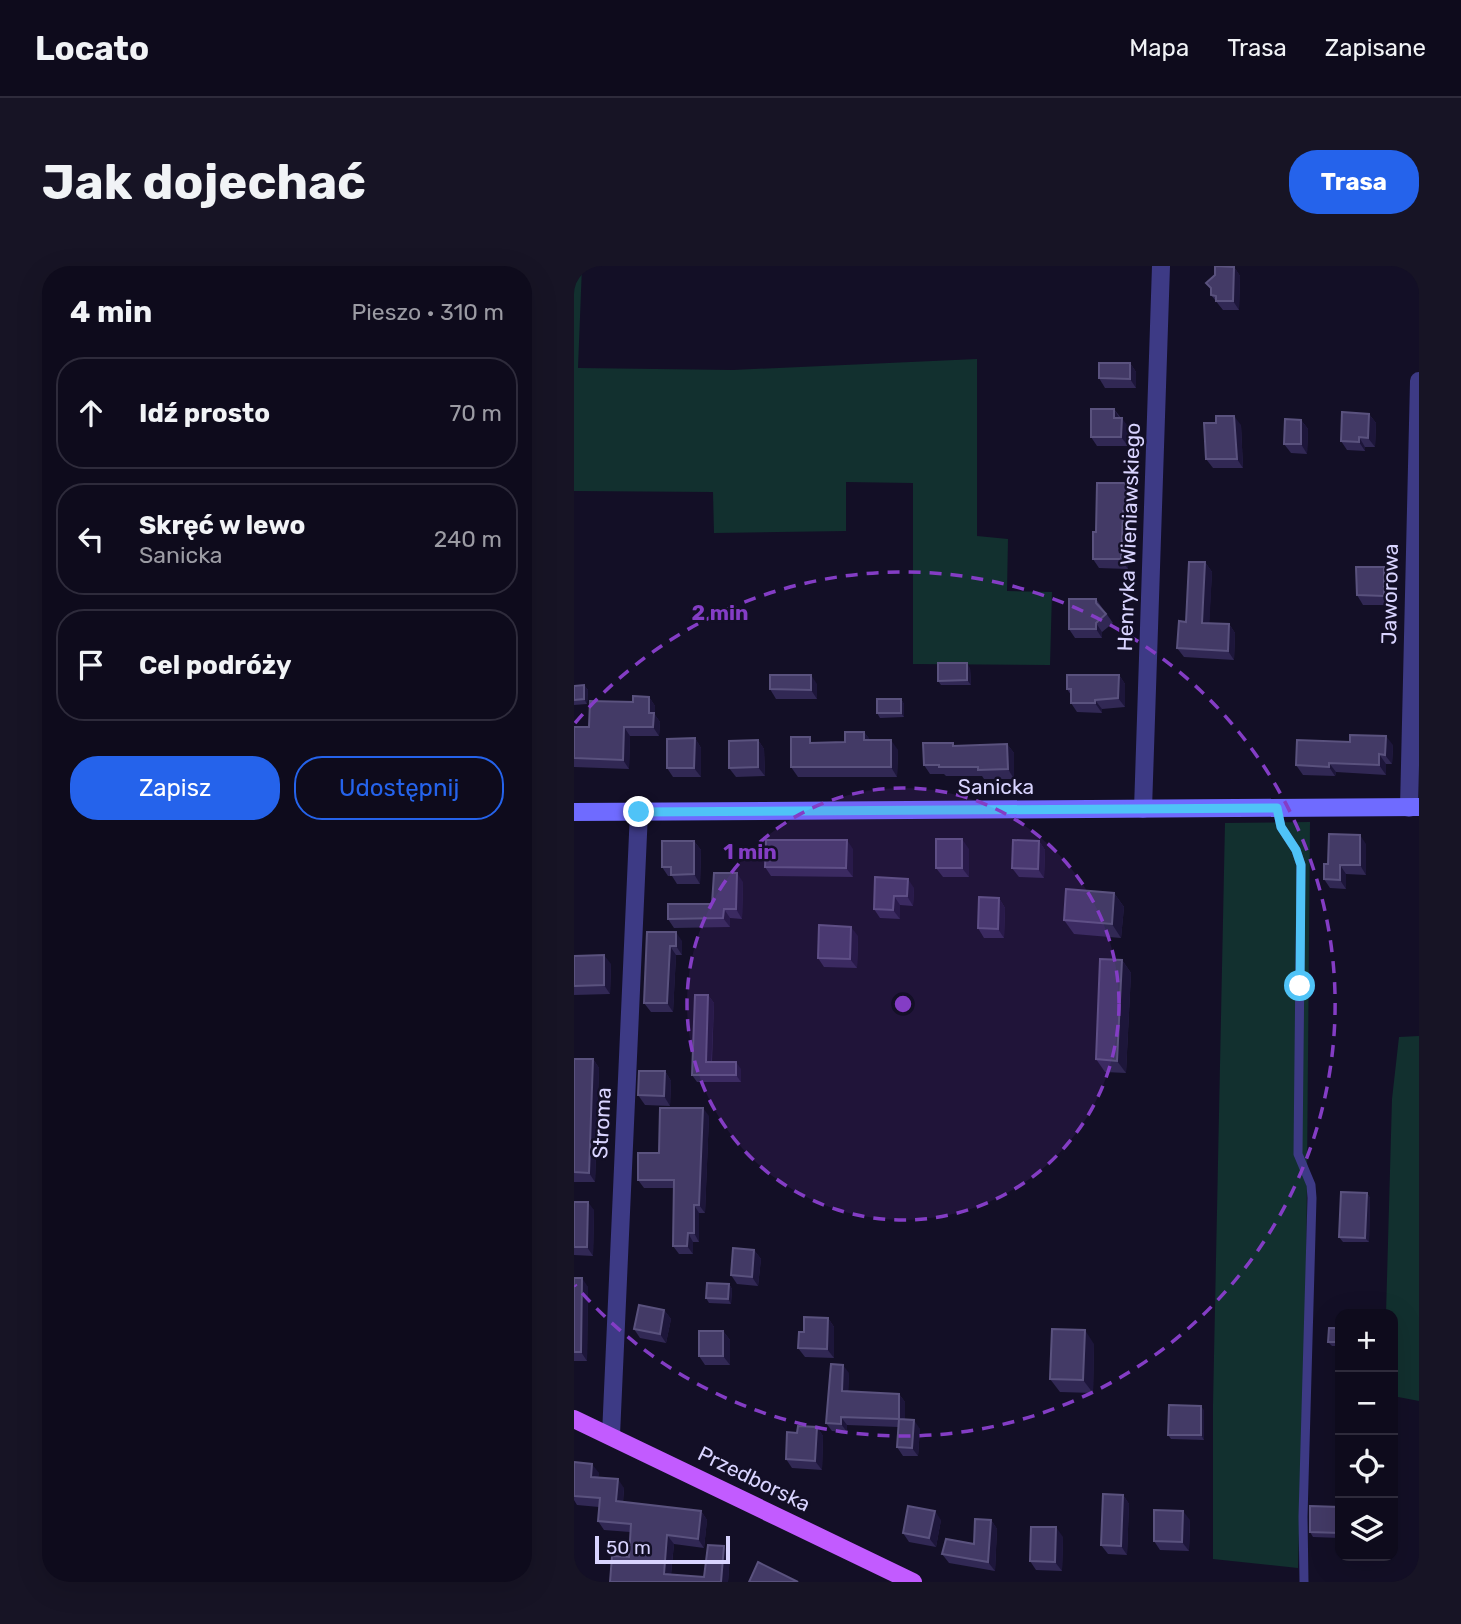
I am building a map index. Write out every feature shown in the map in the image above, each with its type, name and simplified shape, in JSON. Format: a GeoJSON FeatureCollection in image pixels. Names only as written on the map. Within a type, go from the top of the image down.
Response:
{"type":"FeatureCollection","features":[{"type":"Feature","properties":{"kind":"main road","name":"Przedborska"},"geometry":{"type":"LineString","coordinates":[[574,1419],[913,1582]]}},
{"type":"Feature","properties":{"kind":"street","name":"Henryka Wieniawskiego"},"geometry":{"type":"LineString","coordinates":[[1143,810],[1161,266]]}},
{"type":"Feature","properties":{"kind":"street","name":"Jaworowa"},"geometry":{"type":"LineString","coordinates":[[1414,807],[1419,381]]}},
{"type":"Feature","properties":{"kind":"street","name":"Sanicka"},"geometry":{"type":"LineString","coordinates":[[574,812],[1414,807]]}},
{"type":"Feature","properties":{"kind":"street","name":"Stroma"},"geometry":{"type":"LineString","coordinates":[[611,1435],[639,812]]}},
{"type":"Feature","properties":{"kind":"lane"},"geometry":{"type":"LineString","coordinates":[[1277,808],[1281,827],[1296,850],[1301,865],[1298,1153],[1311,1185],[1312,1198],[1303,1517],[1304,1582]]}},
{"type":"Feature","properties":{"kind":"green space"},"geometry":{"type":"Polygon","coordinates":[[[574,266],[582,266],[578,368],[733,370],[977,359],[977,536],[1008,539],[1007,591],[1052,592],[1050,665],[913,664],[913,483],[846,482],[846,531],[714,533],[713,492],[574,491],[574,266]]]}},
{"type":"Feature","properties":{"kind":"green space"},"geometry":{"type":"Polygon","coordinates":[[[1310,822],[1306,1292],[1298,1568],[1213,1559],[1213,1405],[1225,823],[1310,822]]]}},
{"type":"Feature","properties":{"kind":"green space"},"geometry":{"type":"Polygon","coordinates":[[[1419,1036],[1419,1401],[1398,1397],[1398,1309],[1386,1309],[1392,1099],[1399,1037],[1419,1036]]]}},
{"type":"Feature","properties":{"kind":"building"},"geometry":{"type":"Polygon","coordinates":[[[1215,266],[1234,267],[1233,301],[1216,301],[1216,296],[1211,295],[1211,288],[1206,283],[1215,275],[1215,266]]]}},
{"type":"Feature","properties":{"kind":"building"},"geometry":{"type":"Polygon","coordinates":[[[1099,363],[1130,363],[1130,379],[1099,378],[1099,363]]]}},
{"type":"Feature","properties":{"kind":"building"},"geometry":{"type":"Polygon","coordinates":[[[1091,409],[1114,409],[1114,418],[1122,418],[1121,437],[1091,437],[1091,409]]]}},
{"type":"Feature","properties":{"kind":"building"},"geometry":{"type":"Polygon","coordinates":[[[1342,412],[1369,414],[1368,438],[1359,437],[1359,442],[1341,441],[1342,412]]]}},
{"type":"Feature","properties":{"kind":"building"},"geometry":{"type":"Polygon","coordinates":[[[1216,416],[1234,416],[1237,459],[1206,459],[1204,423],[1216,423],[1216,416]]]}},
{"type":"Feature","properties":{"kind":"building"},"geometry":{"type":"Polygon","coordinates":[[[1285,419],[1301,420],[1301,444],[1284,444],[1285,419]]]}},
{"type":"Feature","properties":{"kind":"building"},"geometry":{"type":"Polygon","coordinates":[[[1097,483],[1129,483],[1128,511],[1123,511],[1121,559],[1093,559],[1097,483]]]}},
{"type":"Feature","properties":{"kind":"building"},"geometry":{"type":"Polygon","coordinates":[[[1189,562],[1205,562],[1202,623],[1229,624],[1228,651],[1177,648],[1179,621],[1186,622],[1189,562]]]}},
{"type":"Feature","properties":{"kind":"building"},"geometry":{"type":"Polygon","coordinates":[[[1356,567],[1384,567],[1384,596],[1357,595],[1356,567]]]}},
{"type":"Feature","properties":{"kind":"building"},"geometry":{"type":"Polygon","coordinates":[[[1069,599],[1096,599],[1096,603],[1106,614],[1096,623],[1096,629],[1069,629],[1069,599]]]}},
{"type":"Feature","properties":{"kind":"building"},"geometry":{"type":"Polygon","coordinates":[[[938,663],[967,663],[967,680],[938,681],[938,663]]]}},
{"type":"Feature","properties":{"kind":"building"},"geometry":{"type":"Polygon","coordinates":[[[770,675],[811,675],[811,690],[770,689],[770,675]]]}},
{"type":"Feature","properties":{"kind":"building"},"geometry":{"type":"Polygon","coordinates":[[[1067,675],[1119,675],[1118,698],[1095,700],[1095,703],[1071,703],[1067,675]]]}},
{"type":"Feature","properties":{"kind":"building"},"geometry":{"type":"Polygon","coordinates":[[[584,685],[584,699],[574,700],[574,686],[584,685]]]}},
{"type":"Feature","properties":{"kind":"building"},"geometry":{"type":"Polygon","coordinates":[[[633,696],[649,697],[649,713],[654,713],[653,727],[624,727],[623,760],[574,758],[574,727],[589,727],[590,701],[633,702],[633,696]]]}},
{"type":"Feature","properties":{"kind":"building"},"geometry":{"type":"Polygon","coordinates":[[[877,699],[901,699],[901,713],[877,713],[877,699]]]}},
{"type":"Feature","properties":{"kind":"building"},"geometry":{"type":"Polygon","coordinates":[[[845,732],[864,732],[864,740],[891,740],[891,767],[791,767],[791,737],[810,737],[810,743],[845,742],[845,732]]]}},
{"type":"Feature","properties":{"kind":"building"},"geometry":{"type":"Polygon","coordinates":[[[1350,735],[1386,736],[1385,755],[1379,754],[1379,765],[1296,765],[1297,740],[1350,742],[1350,735]]]}},
{"type":"Feature","properties":{"kind":"building"},"geometry":{"type":"Polygon","coordinates":[[[695,738],[694,768],[667,768],[667,739],[695,738]]]}},
{"type":"Feature","properties":{"kind":"building"},"geometry":{"type":"Polygon","coordinates":[[[758,740],[758,767],[729,768],[729,741],[758,740]]]}},
{"type":"Feature","properties":{"kind":"building"},"geometry":{"type":"Polygon","coordinates":[[[923,743],[953,743],[953,746],[1007,744],[1008,769],[978,770],[978,767],[924,765],[923,743]]]}},
{"type":"Feature","properties":{"kind":"building"},"geometry":{"type":"Polygon","coordinates":[[[1329,834],[1360,835],[1360,865],[1340,865],[1340,880],[1324,879],[1324,864],[1328,864],[1329,834]]]}},
{"type":"Feature","properties":{"kind":"building"},"geometry":{"type":"Polygon","coordinates":[[[936,839],[962,839],[962,868],[936,868],[936,839]]]}},
{"type":"Feature","properties":{"kind":"building"},"geometry":{"type":"Polygon","coordinates":[[[766,840],[847,840],[846,868],[765,867],[766,840]]]}},
{"type":"Feature","properties":{"kind":"building"},"geometry":{"type":"Polygon","coordinates":[[[1013,840],[1039,841],[1038,869],[1012,868],[1013,840]]]}},
{"type":"Feature","properties":{"kind":"building"},"geometry":{"type":"Polygon","coordinates":[[[662,841],[694,841],[694,874],[671,875],[671,867],[662,867],[662,841]]]}},
{"type":"Feature","properties":{"kind":"building"},"geometry":{"type":"Polygon","coordinates":[[[714,873],[737,873],[736,909],[724,909],[723,918],[668,919],[668,904],[712,904],[714,873]]]}},
{"type":"Feature","properties":{"kind":"building"},"geometry":{"type":"Polygon","coordinates":[[[875,877],[908,879],[907,896],[894,896],[893,910],[874,909],[875,877]]]}},
{"type":"Feature","properties":{"kind":"building"},"geometry":{"type":"Polygon","coordinates":[[[1066,889],[1114,893],[1112,924],[1064,920],[1066,889]]]}},
{"type":"Feature","properties":{"kind":"building"},"geometry":{"type":"Polygon","coordinates":[[[979,897],[999,898],[998,929],[978,928],[979,897]]]}},
{"type":"Feature","properties":{"kind":"building"},"geometry":{"type":"Polygon","coordinates":[[[819,925],[851,927],[850,959],[818,958],[819,925]]]}},
{"type":"Feature","properties":{"kind":"building"},"geometry":{"type":"Polygon","coordinates":[[[647,932],[676,932],[676,946],[670,946],[667,1003],[644,1003],[647,932]]]}},
{"type":"Feature","properties":{"kind":"building"},"geometry":{"type":"Polygon","coordinates":[[[604,955],[604,985],[574,986],[574,956],[604,955]]]}},
{"type":"Feature","properties":{"kind":"building"},"geometry":{"type":"Polygon","coordinates":[[[1100,959],[1122,960],[1117,1061],[1096,1059],[1100,959]]]}},
{"type":"Feature","properties":{"kind":"building"},"geometry":{"type":"Polygon","coordinates":[[[695,995],[708,995],[706,1062],[736,1062],[736,1075],[692,1075],[695,995]]]}},
{"type":"Feature","properties":{"kind":"building"},"geometry":{"type":"Polygon","coordinates":[[[574,1059],[593,1059],[589,1173],[574,1172],[574,1059]]]}},
{"type":"Feature","properties":{"kind":"building"},"geometry":{"type":"Polygon","coordinates":[[[639,1071],[665,1071],[664,1096],[638,1095],[639,1071]]]}},
{"type":"Feature","properties":{"kind":"building"},"geometry":{"type":"Polygon","coordinates":[[[660,1108],[703,1108],[699,1205],[694,1205],[694,1233],[688,1233],[687,1246],[673,1246],[674,1180],[638,1180],[638,1153],[659,1153],[660,1108]]]}},
{"type":"Feature","properties":{"kind":"building"},"geometry":{"type":"Polygon","coordinates":[[[1341,1192],[1367,1193],[1365,1238],[1339,1237],[1341,1192]]]}},
{"type":"Feature","properties":{"kind":"building"},"geometry":{"type":"Polygon","coordinates":[[[574,1202],[588,1202],[587,1247],[574,1247],[574,1202]]]}},
{"type":"Feature","properties":{"kind":"building"},"geometry":{"type":"Polygon","coordinates":[[[733,1248],[754,1250],[752,1277],[731,1275],[733,1248]]]}},
{"type":"Feature","properties":{"kind":"building"},"geometry":{"type":"Polygon","coordinates":[[[574,1278],[582,1278],[581,1352],[574,1352],[574,1278]]]}},
{"type":"Feature","properties":{"kind":"building"},"geometry":{"type":"Polygon","coordinates":[[[707,1283],[729,1284],[728,1299],[706,1298],[707,1283]]]}},
{"type":"Feature","properties":{"kind":"building"},"geometry":{"type":"Polygon","coordinates":[[[639,1305],[664,1310],[660,1334],[634,1329],[639,1305]]]}},
{"type":"Feature","properties":{"kind":"building"},"geometry":{"type":"Polygon","coordinates":[[[804,1317],[828,1318],[827,1349],[798,1348],[799,1332],[804,1332],[804,1317]]]}},
{"type":"Feature","properties":{"kind":"building"},"geometry":{"type":"Polygon","coordinates":[[[1329,1328],[1335,1328],[1335,1342],[1328,1342],[1329,1328]]]}},
{"type":"Feature","properties":{"kind":"building"},"geometry":{"type":"Polygon","coordinates":[[[1052,1329],[1085,1330],[1083,1380],[1050,1379],[1052,1329]]]}},
{"type":"Feature","properties":{"kind":"building"},"geometry":{"type":"Polygon","coordinates":[[[699,1331],[723,1331],[723,1356],[699,1356],[699,1331]]]}},
{"type":"Feature","properties":{"kind":"building"},"geometry":{"type":"Polygon","coordinates":[[[831,1364],[843,1365],[842,1391],[899,1394],[899,1419],[841,1417],[841,1424],[826,1423],[831,1364]]]}},
{"type":"Feature","properties":{"kind":"building"},"geometry":{"type":"Polygon","coordinates":[[[1169,1405],[1201,1406],[1201,1435],[1168,1435],[1169,1405]]]}},
{"type":"Feature","properties":{"kind":"building"},"geometry":{"type":"Polygon","coordinates":[[[899,1419],[914,1420],[912,1448],[897,1447],[899,1419]]]}},
{"type":"Feature","properties":{"kind":"building"},"geometry":{"type":"Polygon","coordinates":[[[798,1426],[817,1427],[815,1461],[786,1459],[787,1432],[797,1433],[798,1426]]]}},
{"type":"Feature","properties":{"kind":"building"},"geometry":{"type":"Polygon","coordinates":[[[574,1462],[592,1464],[591,1477],[618,1479],[616,1501],[701,1511],[698,1539],[667,1535],[664,1574],[704,1577],[708,1545],[724,1546],[721,1582],[610,1582],[612,1556],[629,1557],[631,1524],[598,1521],[600,1498],[574,1496],[574,1462]]]}},
{"type":"Feature","properties":{"kind":"building"},"geometry":{"type":"Polygon","coordinates":[[[1103,1494],[1123,1495],[1121,1546],[1101,1545],[1103,1494]]]}},
{"type":"Feature","properties":{"kind":"building"},"geometry":{"type":"Polygon","coordinates":[[[908,1506],[935,1511],[929,1538],[903,1533],[908,1506]]]}},
{"type":"Feature","properties":{"kind":"building"},"geometry":{"type":"Polygon","coordinates":[[[1310,1506],[1335,1507],[1335,1533],[1310,1532],[1310,1506]]]}},
{"type":"Feature","properties":{"kind":"building"},"geometry":{"type":"Polygon","coordinates":[[[1154,1510],[1183,1511],[1182,1542],[1154,1541],[1154,1510]]]}},
{"type":"Feature","properties":{"kind":"building"},"geometry":{"type":"Polygon","coordinates":[[[975,1519],[991,1520],[988,1562],[942,1554],[946,1539],[974,1544],[975,1519]]]}},
{"type":"Feature","properties":{"kind":"building"},"geometry":{"type":"Polygon","coordinates":[[[1031,1527],[1056,1527],[1055,1562],[1030,1561],[1031,1527]]]}},
{"type":"Feature","properties":{"kind":"building"},"geometry":{"type":"Polygon","coordinates":[[[758,1562],[798,1582],[749,1582],[758,1562]]]}},
{"type":"Feature","properties":{"kind":"route"},"geometry":{"type":"LineString","coordinates":[[639,812],[1277,808],[1281,827],[1296,850],[1301,865],[1300,986]]}}]}
